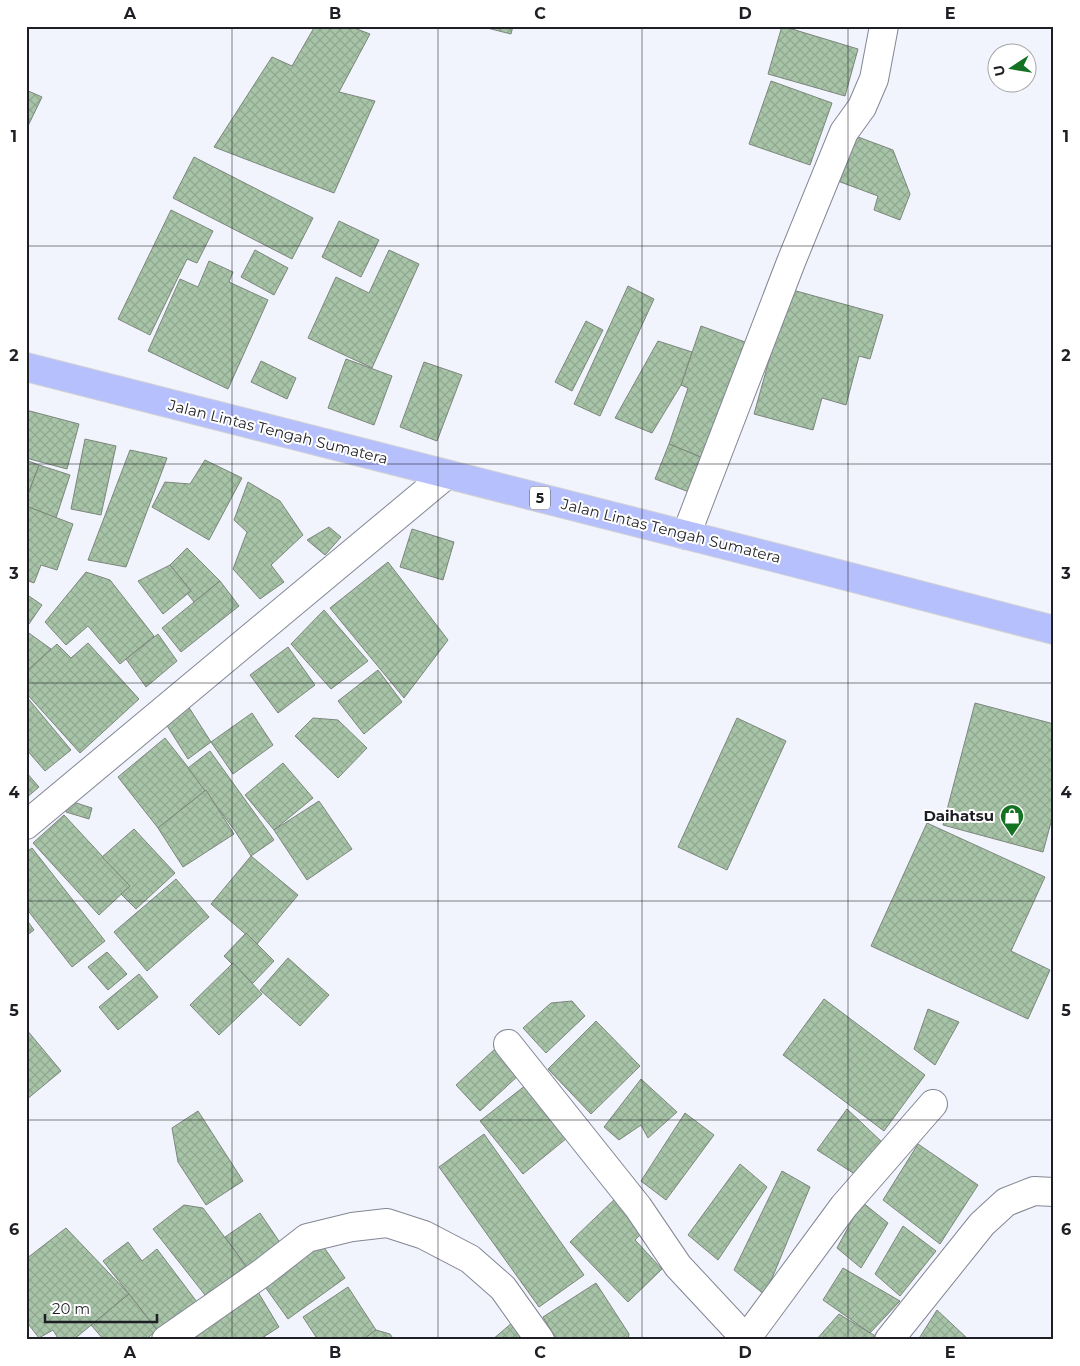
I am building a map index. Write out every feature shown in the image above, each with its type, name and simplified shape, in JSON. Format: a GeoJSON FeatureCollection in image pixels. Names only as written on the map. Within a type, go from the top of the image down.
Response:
{"type":"FeatureCollection","features":[{"type":"Feature","properties":{"kind":"highway","name":"Jalan Lintas Tengah Sumatera"},"geometry":{"type":"LineString","coordinates":[[26,367],[1054,630]]}},
{"type":"Feature","properties":{"kind":"street"},"geometry":{"type":"LineString","coordinates":[[686,535],[791,262],[844,132],[862,107],[874,79],[884,26]]}},
{"type":"Feature","properties":{"kind":"street"},"geometry":{"type":"LineString","coordinates":[[26,825],[446,475]]}},
{"type":"Feature","properties":{"kind":"street"},"geometry":{"type":"LineString","coordinates":[[508,1044],[638,1207],[678,1266],[746,1339],[844,1206],[934,1104]]}},
{"type":"Feature","properties":{"kind":"street"},"geometry":{"type":"LineString","coordinates":[[889,1340],[982,1224],[1006,1202],[1034,1191],[1054,1192]]}},
{"type":"Feature","properties":{"kind":"street"},"geometry":{"type":"LineString","coordinates":[[166,1340],[262,1273],[307,1238],[352,1227],[387,1223],[424,1235],[470,1259],[503,1288],[540,1340]]}},
{"type":"Feature","properties":{"kind":"building"},"geometry":{"type":"Polygon","coordinates":[[[315,26],[349,26],[370,34],[339,92],[375,101],[334,193],[214,147],[272,57],[292,66],[315,26]]]}},
{"type":"Feature","properties":{"kind":"building"},"geometry":{"type":"Polygon","coordinates":[[[479,26],[513,26],[511,34],[479,26]]]}},
{"type":"Feature","properties":{"kind":"building"},"geometry":{"type":"Polygon","coordinates":[[[782,26],[858,49],[845,96],[768,74],[782,26]]]}},
{"type":"Feature","properties":{"kind":"building"},"geometry":{"type":"Polygon","coordinates":[[[771,81],[832,103],[810,165],[749,144],[771,81]]]}},
{"type":"Feature","properties":{"kind":"building"},"geometry":{"type":"Polygon","coordinates":[[[26,90],[42,97],[26,130],[26,90]]]}},
{"type":"Feature","properties":{"kind":"building"},"geometry":{"type":"Polygon","coordinates":[[[850,134],[893,150],[910,194],[900,220],[874,210],[878,196],[835,180],[850,134]]]}},
{"type":"Feature","properties":{"kind":"building"},"geometry":{"type":"Polygon","coordinates":[[[194,157],[313,218],[292,259],[173,198],[194,157]]]}},
{"type":"Feature","properties":{"kind":"building"},"geometry":{"type":"Polygon","coordinates":[[[171,210],[213,231],[197,263],[187,259],[150,335],[118,319],[171,210]]]}},
{"type":"Feature","properties":{"kind":"building"},"geometry":{"type":"Polygon","coordinates":[[[339,221],[379,240],[361,277],[322,257],[339,221]]]}},
{"type":"Feature","properties":{"kind":"building"},"geometry":{"type":"Polygon","coordinates":[[[255,250],[288,268],[274,295],[241,277],[255,250]]]}},
{"type":"Feature","properties":{"kind":"building"},"geometry":{"type":"Polygon","coordinates":[[[389,250],[419,264],[372,368],[308,338],[336,277],[369,293],[389,250]]]}},
{"type":"Feature","properties":{"kind":"building"},"geometry":{"type":"Polygon","coordinates":[[[209,261],[233,272],[229,282],[268,300],[228,389],[148,351],[180,279],[198,287],[209,261]]]}},
{"type":"Feature","properties":{"kind":"building"},"geometry":{"type":"Polygon","coordinates":[[[628,286],[654,299],[600,416],[574,404],[628,286]]]}},
{"type":"Feature","properties":{"kind":"building"},"geometry":{"type":"Polygon","coordinates":[[[789,289],[883,315],[870,359],[859,356],[846,405],[822,398],[813,430],[754,414],[789,289]]]}},
{"type":"Feature","properties":{"kind":"building"},"geometry":{"type":"Polygon","coordinates":[[[586,321],[603,330],[572,391],[555,382],[586,321]]]}},
{"type":"Feature","properties":{"kind":"building"},"geometry":{"type":"Polygon","coordinates":[[[701,326],[745,342],[703,458],[669,444],[688,388],[681,385],[701,326]]]}},
{"type":"Feature","properties":{"kind":"building"},"geometry":{"type":"Polygon","coordinates":[[[658,341],[692,352],[681,385],[652,433],[615,418],[658,341]]]}},
{"type":"Feature","properties":{"kind":"building"},"geometry":{"type":"Polygon","coordinates":[[[346,359],[392,376],[374,425],[328,408],[346,359]]]}},
{"type":"Feature","properties":{"kind":"building"},"geometry":{"type":"Polygon","coordinates":[[[261,361],[296,378],[287,399],[251,382],[261,361]]]}},
{"type":"Feature","properties":{"kind":"building"},"geometry":{"type":"Polygon","coordinates":[[[424,362],[462,375],[437,441],[400,427],[424,362]]]}},
{"type":"Feature","properties":{"kind":"building"},"geometry":{"type":"Polygon","coordinates":[[[26,410],[79,424],[67,469],[26,458],[26,410]]]}},
{"type":"Feature","properties":{"kind":"building"},"geometry":{"type":"Polygon","coordinates":[[[85,439],[116,446],[101,515],[71,509],[85,439]]]}},
{"type":"Feature","properties":{"kind":"building"},"geometry":{"type":"Polygon","coordinates":[[[669,444],[703,458],[689,492],[655,479],[669,444]]]}},
{"type":"Feature","properties":{"kind":"building"},"geometry":{"type":"Polygon","coordinates":[[[130,450],[167,458],[126,567],[88,560],[130,450]]]}},
{"type":"Feature","properties":{"kind":"building"},"geometry":{"type":"Polygon","coordinates":[[[26,460],[39,465],[26,500],[26,460]]]}},
{"type":"Feature","properties":{"kind":"building"},"geometry":{"type":"Polygon","coordinates":[[[205,460],[242,478],[209,540],[152,507],[165,482],[190,484],[205,460]]]}},
{"type":"Feature","properties":{"kind":"building"},"geometry":{"type":"Polygon","coordinates":[[[39,465],[70,475],[56,518],[26,506],[26,500],[39,465]]]}},
{"type":"Feature","properties":{"kind":"building"},"geometry":{"type":"Polygon","coordinates":[[[248,482],[280,501],[303,535],[271,565],[284,582],[260,599],[233,569],[247,532],[234,520],[248,482]]]}},
{"type":"Feature","properties":{"kind":"building"},"geometry":{"type":"Polygon","coordinates":[[[26,506],[73,524],[57,570],[41,565],[34,583],[26,580],[26,506]]]}},
{"type":"Feature","properties":{"kind":"building"},"geometry":{"type":"Polygon","coordinates":[[[329,527],[341,537],[325,555],[307,540],[329,527]]]}},
{"type":"Feature","properties":{"kind":"building"},"geometry":{"type":"Polygon","coordinates":[[[412,529],[454,542],[443,580],[400,567],[412,529]]]}},
{"type":"Feature","properties":{"kind":"building"},"geometry":{"type":"Polygon","coordinates":[[[187,548],[220,581],[194,602],[187,593],[191,591],[170,565],[187,548]]]}},
{"type":"Feature","properties":{"kind":"building"},"geometry":{"type":"Polygon","coordinates":[[[388,562],[448,640],[404,698],[330,608],[388,562]]]}},
{"type":"Feature","properties":{"kind":"building"},"geometry":{"type":"Polygon","coordinates":[[[170,565],[191,591],[163,614],[138,581],[170,565]]]}},
{"type":"Feature","properties":{"kind":"building"},"geometry":{"type":"Polygon","coordinates":[[[86,572],[110,580],[154,636],[120,664],[88,626],[66,645],[45,622],[86,572]]]}},
{"type":"Feature","properties":{"kind":"building"},"geometry":{"type":"Polygon","coordinates":[[[220,581],[239,606],[181,652],[162,628],[220,581]]]}},
{"type":"Feature","properties":{"kind":"building"},"geometry":{"type":"Polygon","coordinates":[[[26,594],[42,605],[29,624],[26,622],[26,594]]]}},
{"type":"Feature","properties":{"kind":"building"},"geometry":{"type":"Polygon","coordinates":[[[324,610],[368,661],[331,689],[291,644],[324,610]]]}},
{"type":"Feature","properties":{"kind":"building"},"geometry":{"type":"Polygon","coordinates":[[[26,631],[51,649],[26,672],[26,631]]]}},
{"type":"Feature","properties":{"kind":"building"},"geometry":{"type":"Polygon","coordinates":[[[158,634],[177,661],[146,687],[126,659],[158,634]]]}},
{"type":"Feature","properties":{"kind":"building"},"geometry":{"type":"Polygon","coordinates":[[[88,643],[139,699],[80,753],[26,693],[26,672],[57,644],[71,658],[88,643]]]}},
{"type":"Feature","properties":{"kind":"building"},"geometry":{"type":"Polygon","coordinates":[[[288,647],[315,685],[278,713],[250,675],[288,647]]]}},
{"type":"Feature","properties":{"kind":"building"},"geometry":{"type":"Polygon","coordinates":[[[378,670],[402,702],[364,734],[338,701],[378,670]]]}},
{"type":"Feature","properties":{"kind":"building"},"geometry":{"type":"Polygon","coordinates":[[[26,696],[71,750],[45,771],[26,749],[26,696]]]}},
{"type":"Feature","properties":{"kind":"building"},"geometry":{"type":"Polygon","coordinates":[[[975,703],[1054,724],[1054,811],[1043,852],[943,825],[975,703]]]}},
{"type":"Feature","properties":{"kind":"building"},"geometry":{"type":"Polygon","coordinates":[[[188,706],[211,742],[188,759],[166,724],[188,706]]]}},
{"type":"Feature","properties":{"kind":"building"},"geometry":{"type":"Polygon","coordinates":[[[252,713],[273,745],[233,774],[211,742],[252,713]]]}},
{"type":"Feature","properties":{"kind":"building"},"geometry":{"type":"Polygon","coordinates":[[[313,718],[338,720],[367,748],[338,778],[295,736],[313,718]]]}},
{"type":"Feature","properties":{"kind":"building"},"geometry":{"type":"Polygon","coordinates":[[[737,718],[786,741],[727,870],[678,847],[737,718]]]}},
{"type":"Feature","properties":{"kind":"building"},"geometry":{"type":"Polygon","coordinates":[[[165,738],[206,790],[158,828],[118,777],[165,738]]]}},
{"type":"Feature","properties":{"kind":"building"},"geometry":{"type":"Polygon","coordinates":[[[210,751],[274,840],[251,856],[235,831],[188,768],[210,751]]]}},
{"type":"Feature","properties":{"kind":"building"},"geometry":{"type":"Polygon","coordinates":[[[283,763],[313,798],[274,830],[245,795],[283,763]]]}},
{"type":"Feature","properties":{"kind":"building"},"geometry":{"type":"Polygon","coordinates":[[[26,772],[39,787],[26,798],[26,772]]]}},
{"type":"Feature","properties":{"kind":"building"},"geometry":{"type":"Polygon","coordinates":[[[206,790],[234,834],[183,867],[158,828],[206,790]]]}},
{"type":"Feature","properties":{"kind":"building"},"geometry":{"type":"Polygon","coordinates":[[[70,801],[92,808],[89,819],[66,812],[70,801]]]}},
{"type":"Feature","properties":{"kind":"building"},"geometry":{"type":"Polygon","coordinates":[[[319,801],[352,849],[307,880],[274,830],[319,801]]]}},
{"type":"Feature","properties":{"kind":"building"},"geometry":{"type":"Polygon","coordinates":[[[64,815],[130,886],[99,915],[33,843],[64,815]]]}},
{"type":"Feature","properties":{"kind":"building"},"geometry":{"type":"Polygon","coordinates":[[[927,823],[1045,877],[1011,951],[1050,970],[1028,1019],[871,946],[927,823]]]}},
{"type":"Feature","properties":{"kind":"building"},"geometry":{"type":"Polygon","coordinates":[[[134,829],[175,873],[136,909],[121,894],[130,886],[102,857],[134,829]]]}},
{"type":"Feature","properties":{"kind":"building"},"geometry":{"type":"Polygon","coordinates":[[[32,848],[105,941],[72,967],[26,908],[26,852],[32,848]]]}},
{"type":"Feature","properties":{"kind":"building"},"geometry":{"type":"Polygon","coordinates":[[[251,856],[298,895],[257,944],[211,904],[251,856]]]}},
{"type":"Feature","properties":{"kind":"building"},"geometry":{"type":"Polygon","coordinates":[[[176,879],[209,917],[147,971],[114,932],[176,879]]]}},
{"type":"Feature","properties":{"kind":"building"},"geometry":{"type":"Polygon","coordinates":[[[26,919],[34,930],[26,936],[26,919]]]}},
{"type":"Feature","properties":{"kind":"building"},"geometry":{"type":"Polygon","coordinates":[[[246,933],[274,961],[252,984],[224,956],[246,933]]]}},
{"type":"Feature","properties":{"kind":"building"},"geometry":{"type":"Polygon","coordinates":[[[107,952],[127,974],[108,990],[88,967],[107,952]]]}},
{"type":"Feature","properties":{"kind":"building"},"geometry":{"type":"Polygon","coordinates":[[[288,958],[329,995],[300,1026],[260,990],[288,958]]]}},
{"type":"Feature","properties":{"kind":"building"},"geometry":{"type":"Polygon","coordinates":[[[233,963],[262,994],[219,1035],[190,1005],[233,963]]]}},
{"type":"Feature","properties":{"kind":"building"},"geometry":{"type":"Polygon","coordinates":[[[139,974],[158,997],[118,1030],[99,1007],[139,974]]]}},
{"type":"Feature","properties":{"kind":"building"},"geometry":{"type":"Polygon","coordinates":[[[824,999],[925,1075],[884,1131],[783,1055],[824,999]]]}},
{"type":"Feature","properties":{"kind":"building"},"geometry":{"type":"Polygon","coordinates":[[[572,1001],[585,1016],[546,1053],[523,1028],[551,1003],[572,1001]]]}},
{"type":"Feature","properties":{"kind":"building"},"geometry":{"type":"Polygon","coordinates":[[[928,1009],[959,1022],[935,1065],[914,1049],[928,1009]]]}},
{"type":"Feature","properties":{"kind":"building"},"geometry":{"type":"Polygon","coordinates":[[[596,1021],[640,1066],[591,1114],[548,1069],[596,1021]]]}},
{"type":"Feature","properties":{"kind":"building"},"geometry":{"type":"Polygon","coordinates":[[[26,1029],[61,1071],[26,1100],[26,1029]]]}},
{"type":"Feature","properties":{"kind":"building"},"geometry":{"type":"Polygon","coordinates":[[[496,1048],[520,1074],[480,1111],[456,1085],[496,1048]]]}},
{"type":"Feature","properties":{"kind":"building"},"geometry":{"type":"Polygon","coordinates":[[[641,1079],[677,1112],[648,1138],[641,1125],[619,1140],[604,1127],[641,1079]]]}},
{"type":"Feature","properties":{"kind":"building"},"geometry":{"type":"Polygon","coordinates":[[[526,1085],[567,1138],[523,1174],[480,1121],[526,1085]]]}},
{"type":"Feature","properties":{"kind":"building"},"geometry":{"type":"Polygon","coordinates":[[[847,1109],[883,1143],[861,1178],[817,1150],[847,1109]]]}},
{"type":"Feature","properties":{"kind":"building"},"geometry":{"type":"Polygon","coordinates":[[[198,1111],[243,1181],[206,1205],[178,1162],[172,1128],[198,1111]]]}},
{"type":"Feature","properties":{"kind":"building"},"geometry":{"type":"Polygon","coordinates":[[[685,1113],[714,1135],[666,1200],[641,1181],[685,1113]]]}},
{"type":"Feature","properties":{"kind":"building"},"geometry":{"type":"Polygon","coordinates":[[[484,1134],[584,1275],[539,1307],[439,1167],[484,1134]]]}},
{"type":"Feature","properties":{"kind":"building"},"geometry":{"type":"Polygon","coordinates":[[[918,1144],[978,1185],[940,1244],[883,1200],[918,1144]]]}},
{"type":"Feature","properties":{"kind":"building"},"geometry":{"type":"Polygon","coordinates":[[[740,1164],[767,1187],[718,1260],[688,1235],[740,1164]]]}},
{"type":"Feature","properties":{"kind":"building"},"geometry":{"type":"Polygon","coordinates":[[[782,1171],[810,1187],[765,1295],[734,1270],[782,1171]]]}},
{"type":"Feature","properties":{"kind":"building"},"geometry":{"type":"Polygon","coordinates":[[[618,1196],[648,1227],[635,1240],[662,1269],[628,1302],[570,1242],[618,1196]]]}},
{"type":"Feature","properties":{"kind":"building"},"geometry":{"type":"Polygon","coordinates":[[[862,1202],[888,1223],[861,1268],[837,1248],[862,1202]]]}},
{"type":"Feature","properties":{"kind":"building"},"geometry":{"type":"Polygon","coordinates":[[[184,1205],[203,1208],[249,1270],[209,1300],[153,1229],[184,1205]]]}},
{"type":"Feature","properties":{"kind":"building"},"geometry":{"type":"Polygon","coordinates":[[[260,1213],[285,1250],[249,1270],[225,1237],[260,1213]]]}},
{"type":"Feature","properties":{"kind":"building"},"geometry":{"type":"Polygon","coordinates":[[[903,1226],[936,1251],[900,1296],[875,1274],[903,1226]]]}},
{"type":"Feature","properties":{"kind":"building"},"geometry":{"type":"Polygon","coordinates":[[[66,1228],[129,1294],[73,1340],[59,1340],[53,1330],[39,1338],[26,1321],[26,1259],[66,1228]]]}},
{"type":"Feature","properties":{"kind":"building"},"geometry":{"type":"Polygon","coordinates":[[[128,1242],[142,1261],[157,1249],[200,1306],[162,1336],[103,1261],[128,1242]]]}},
{"type":"Feature","properties":{"kind":"building"},"geometry":{"type":"Polygon","coordinates":[[[321,1243],[345,1278],[288,1319],[263,1284],[321,1243]]]}},
{"type":"Feature","properties":{"kind":"building"},"geometry":{"type":"Polygon","coordinates":[[[843,1268],[900,1301],[870,1333],[823,1300],[843,1268]]]}},
{"type":"Feature","properties":{"kind":"building"},"geometry":{"type":"Polygon","coordinates":[[[596,1283],[629,1334],[628,1340],[557,1340],[543,1317],[596,1283]]]}},
{"type":"Feature","properties":{"kind":"building"},"geometry":{"type":"Polygon","coordinates":[[[348,1287],[376,1330],[362,1340],[318,1340],[303,1317],[348,1287]]]}},
{"type":"Feature","properties":{"kind":"building"},"geometry":{"type":"Polygon","coordinates":[[[258,1292],[279,1327],[259,1340],[199,1340],[194,1332],[258,1292]]]}},
{"type":"Feature","properties":{"kind":"building"},"geometry":{"type":"Polygon","coordinates":[[[129,1294],[157,1330],[145,1340],[104,1340],[91,1325],[129,1294]]]}},
{"type":"Feature","properties":{"kind":"building"},"geometry":{"type":"Polygon","coordinates":[[[937,1310],[969,1340],[918,1340],[937,1310]]]}},
{"type":"Feature","properties":{"kind":"building"},"geometry":{"type":"Polygon","coordinates":[[[839,1314],[880,1338],[879,1340],[816,1340],[839,1314]]]}},
{"type":"Feature","properties":{"kind":"building"},"geometry":{"type":"Polygon","coordinates":[[[513,1322],[526,1340],[492,1340],[513,1322]]]}},
{"type":"Feature","properties":{"kind":"building"},"geometry":{"type":"Polygon","coordinates":[[[376,1330],[390,1334],[394,1340],[362,1340],[376,1330]]]}},
{"type":"Feature","properties":{"kind":"place","name":"Daihatsu"},"geometry":{"type":"Point","coordinates":[1012,837]}}]}
